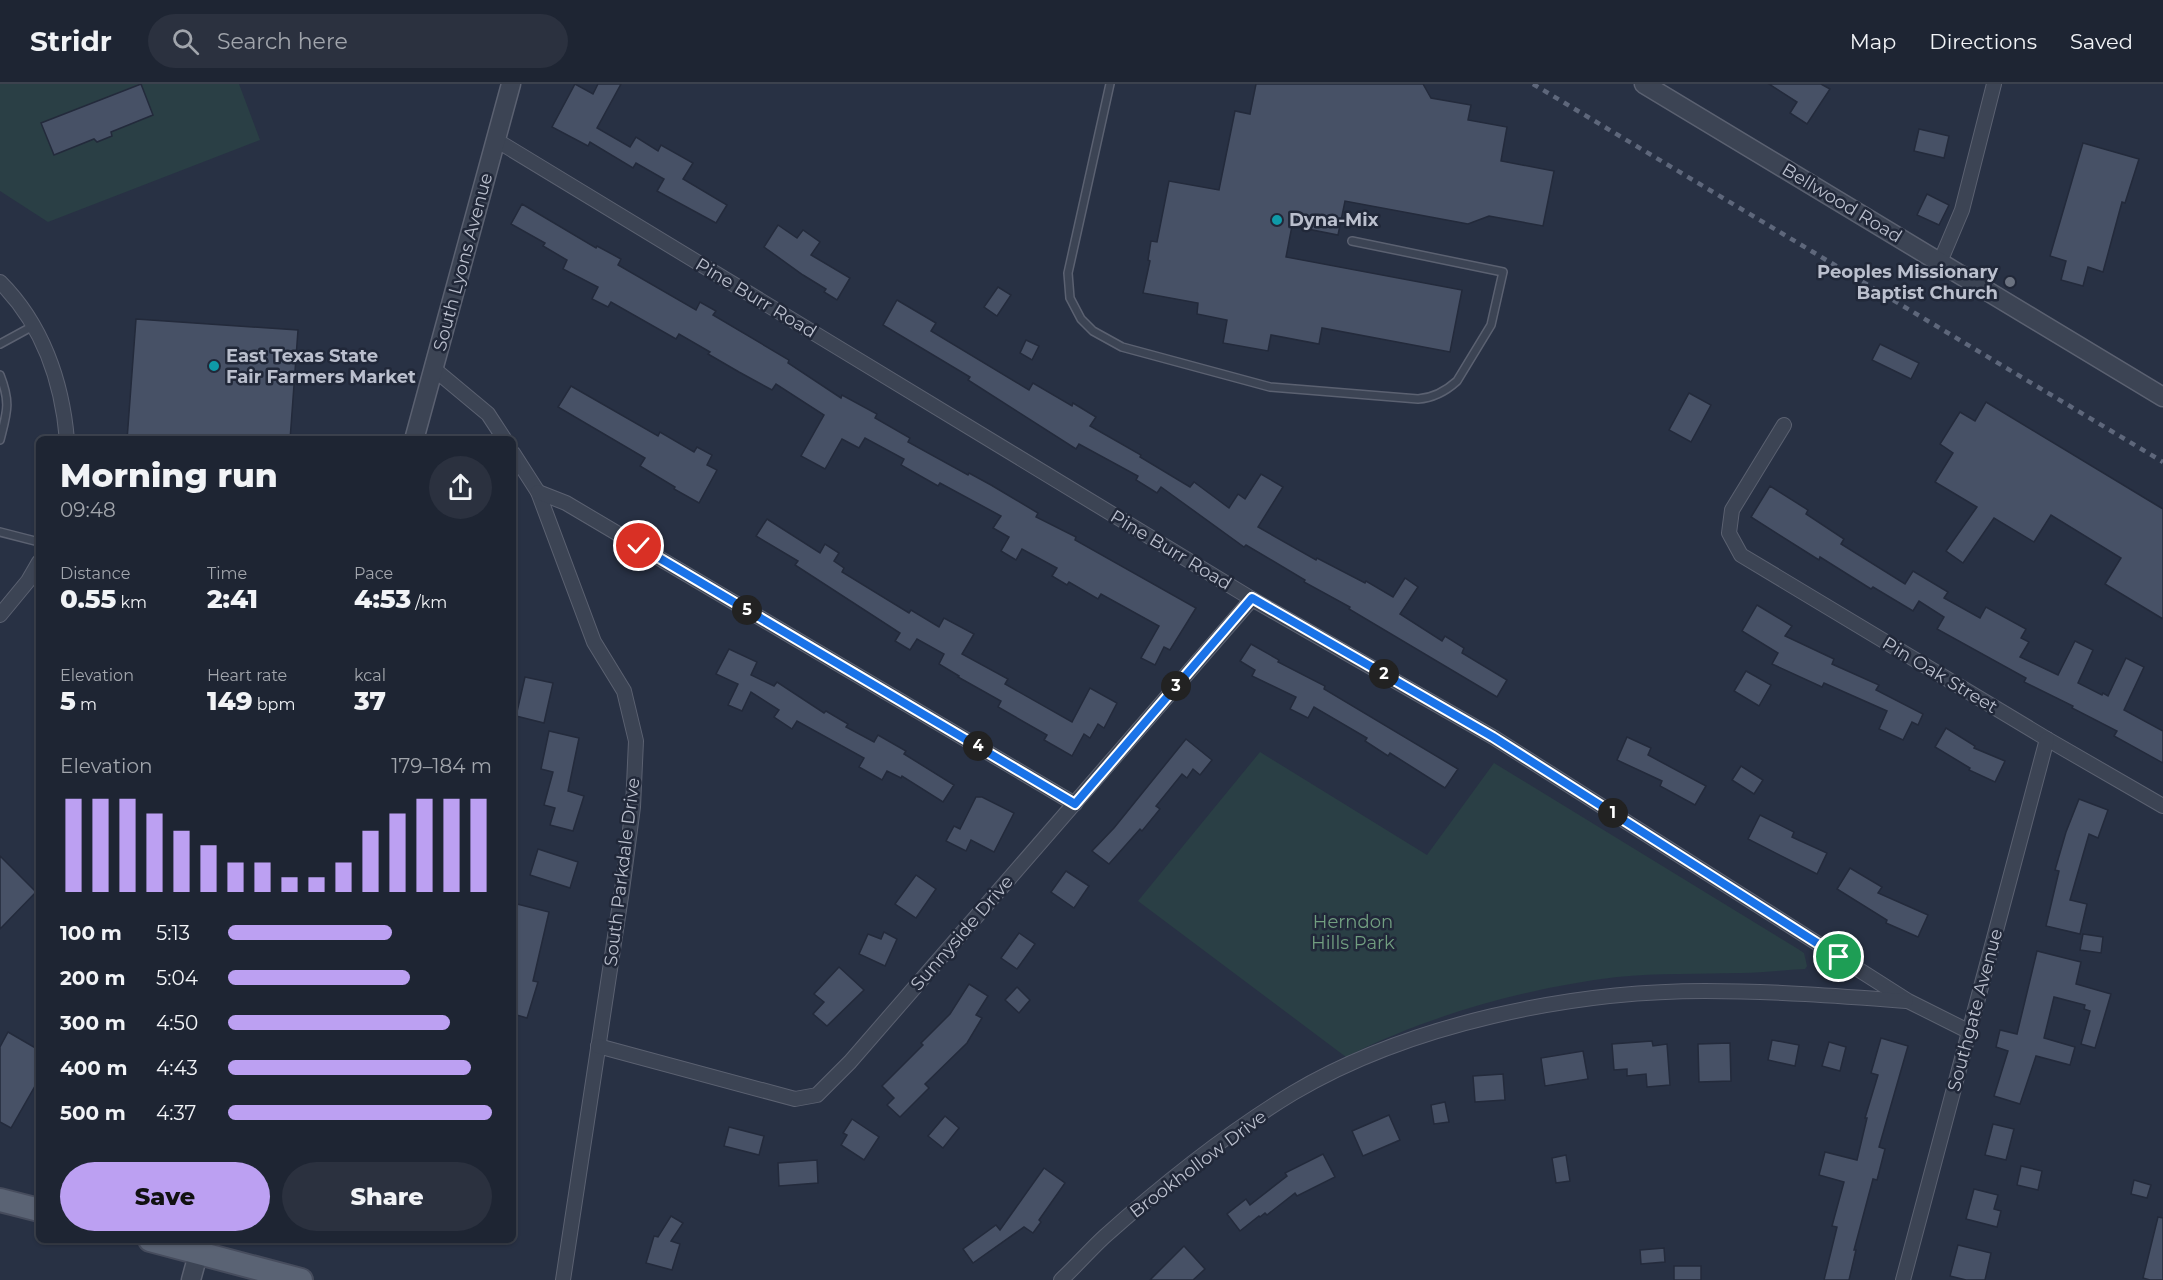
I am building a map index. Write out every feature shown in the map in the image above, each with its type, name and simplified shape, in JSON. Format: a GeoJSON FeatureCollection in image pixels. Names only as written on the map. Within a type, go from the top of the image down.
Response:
{"type":"FeatureCollection","features":[{"type":"Feature","properties":{"kind":"main road"},"geometry":{"type":"LineString","coordinates":[[0,1200],[36,1209]]}},
{"type":"Feature","properties":{"kind":"main road"},"geometry":{"type":"LineString","coordinates":[[171,1243],[200,1247],[301,1280]]}},
{"type":"Feature","properties":{"kind":"street","name":"South Lyons Avenue"},"geometry":{"type":"LineString","coordinates":[[415,436],[511,84]]}},
{"type":"Feature","properties":{"kind":"street","name":"Bellwood Road"},"geometry":{"type":"LineString","coordinates":[[1644,84],[2163,398]]}},
{"type":"Feature","properties":{"kind":"street"},"geometry":{"type":"LineString","coordinates":[[1940,262],[1962,210],[1994,84]]}},
{"type":"Feature","properties":{"kind":"street","name":"Pine Burr Road"},"geometry":{"type":"LineString","coordinates":[[496,141],[1252,598],[1493,737],[1908,1001],[1970,1032]]}},
{"type":"Feature","properties":{"kind":"street"},"geometry":{"type":"LineString","coordinates":[[0,282],[9,291],[33,326],[51,364],[60,390],[66,436]]}},
{"type":"Feature","properties":{"kind":"street"},"geometry":{"type":"LineString","coordinates":[[434,369],[488,414],[502,436]]}},
{"type":"Feature","properties":{"kind":"street","name":"Pin Oak Street"},"geometry":{"type":"LineString","coordinates":[[1784,425],[1732,510],[1729,533],[1741,555],[2047,740],[2163,806]]}},
{"type":"Feature","properties":{"kind":"street","name":"South Parkdale Drive"},"geometry":{"type":"LineString","coordinates":[[516,458],[538,492],[594,642],[624,691],[636,741],[633,807],[563,1280]]}},
{"type":"Feature","properties":{"kind":"street"},"geometry":{"type":"LineString","coordinates":[[538,492],[567,503],[1075,804]]}},
{"type":"Feature","properties":{"kind":"street"},"geometry":{"type":"LineString","coordinates":[[2,609],[28,581],[36,567]]}},
{"type":"Feature","properties":{"kind":"street","name":"Sunnyside Drive"},"geometry":{"type":"LineString","coordinates":[[598,1046],[795,1099],[817,1095],[850,1062],[1252,598]]}},
{"type":"Feature","properties":{"kind":"street","name":"Southgate Avenue"},"geometry":{"type":"LineString","coordinates":[[1903,1280],[2047,740]]}},
{"type":"Feature","properties":{"kind":"street","name":"Brookhollow Drive"},"geometry":{"type":"LineString","coordinates":[[1063,1278],[1104,1237],[1236,1130],[1295,1092],[1344,1067],[1416,1036],[1538,1007],[1620,996],[1715,991],[1908,1001]]}},
{"type":"Feature","properties":{"kind":"street"},"geometry":{"type":"LineString","coordinates":[[191,1280],[200,1247]]}},
{"type":"Feature","properties":{"kind":"lane"},"geometry":{"type":"LineString","coordinates":[[1110,84],[1068,273],[1070,298],[1081,319],[1092,331],[1122,347],[1270,387],[1418,399],[1429,398],[1450,388],[1457,381],[1491,326],[1503,272],[1352,241]]}},
{"type":"Feature","properties":{"kind":"lane"},"geometry":{"type":"LineString","coordinates":[[0,344],[33,326]]}},
{"type":"Feature","properties":{"kind":"lane"},"geometry":{"type":"LineString","coordinates":[[0,375],[8,406],[0,440]]}},
{"type":"Feature","properties":{"kind":"lane"},"geometry":{"type":"LineString","coordinates":[[0,532],[36,541]]}},
{"type":"Feature","properties":{"kind":"green space"},"geometry":{"type":"Polygon","coordinates":[[[0,84],[239,84],[260,140],[48,222],[0,191],[0,84]]]}},
{"type":"Feature","properties":{"kind":"green space","name":"Herndon Hills Park"},"geometry":{"type":"Polygon","coordinates":[[[1260,752],[1427,855],[1494,763],[1798,949],[1804,953],[1807,966],[1805,969],[1757,973],[1617,977],[1548,988],[1444,1016],[1346,1057],[1138,901],[1260,752]]]}},
{"type":"Feature","properties":{"kind":"building"},"geometry":{"type":"Polygon","coordinates":[[[141,84],[153,115],[111,132],[112,136],[97,142],[94,139],[54,155],[41,123],[141,84]]]}},
{"type":"Feature","properties":{"kind":"building"},"geometry":{"type":"Polygon","coordinates":[[[575,84],[593,94],[598,84],[621,84],[597,128],[630,147],[636,137],[658,151],[661,145],[693,163],[683,179],[727,205],[716,223],[657,191],[664,179],[636,163],[633,168],[590,142],[588,146],[552,127],[575,84]]]}},
{"type":"Feature","properties":{"kind":"building","name":"Dyna-Mix"},"geometry":{"type":"Polygon","coordinates":[[[1256,84],[1423,84],[1431,98],[1471,105],[1468,120],[1507,127],[1501,161],[1554,171],[1543,226],[1489,216],[1468,224],[1345,201],[1338,235],[1292,226],[1286,257],[1462,290],[1450,352],[1322,328],[1319,344],[1271,335],[1268,351],[1223,343],[1227,320],[1197,314],[1198,303],[1143,293],[1150,261],[1148,260],[1151,241],[1157,242],[1169,181],[1219,190],[1235,111],[1250,114],[1256,84]]]}},
{"type":"Feature","properties":{"kind":"building"},"geometry":{"type":"Polygon","coordinates":[[[1769,84],[1821,84],[1830,89],[1807,124],[1790,113],[1797,102],[1769,84]]]}},
{"type":"Feature","properties":{"kind":"building"},"geometry":{"type":"Polygon","coordinates":[[[1919,129],[1949,136],[1944,158],[1914,151],[1919,129]]]}},
{"type":"Feature","properties":{"kind":"building"},"geometry":{"type":"Polygon","coordinates":[[[2083,143],[2139,159],[2125,203],[2122,202],[2103,272],[2088,267],[2083,286],[2061,280],[2066,261],[2050,256],[2083,143]]]}},
{"type":"Feature","properties":{"kind":"building"},"geometry":{"type":"Polygon","coordinates":[[[1927,194],[1949,205],[1939,225],[1917,215],[1927,194]]]}},
{"type":"Feature","properties":{"kind":"building"},"geometry":{"type":"Polygon","coordinates":[[[522,204],[596,248],[597,246],[621,259],[618,265],[696,310],[700,302],[716,311],[713,315],[789,360],[788,363],[841,398],[842,395],[877,414],[875,418],[910,438],[908,442],[991,485],[1038,513],[1036,517],[1076,537],[1075,540],[1196,608],[1170,650],[1164,647],[1155,665],[1141,658],[1159,626],[1101,594],[1098,599],[1069,582],[1067,585],[1052,576],[1057,568],[1022,549],[1016,560],[1001,551],[1009,537],[993,528],[1001,516],[940,483],[938,486],[901,465],[904,459],[865,438],[859,448],[842,439],[825,469],[801,456],[824,415],[776,384],[772,390],[739,372],[679,334],[676,339],[611,302],[608,307],[592,299],[598,287],[563,269],[567,260],[543,246],[545,243],[511,224],[522,204]]]}},
{"type":"Feature","properties":{"kind":"building"},"geometry":{"type":"Polygon","coordinates":[[[778,225],[797,238],[803,230],[820,242],[811,255],[850,278],[837,300],[824,292],[826,289],[764,247],[778,225]]]}},
{"type":"Feature","properties":{"kind":"building"},"geometry":{"type":"Polygon","coordinates":[[[998,287],[1011,295],[997,316],[984,307],[998,287]]]}},
{"type":"Feature","properties":{"kind":"building"},"geometry":{"type":"Polygon","coordinates":[[[897,300],[936,323],[931,331],[1029,390],[1033,383],[1072,406],[1073,403],[1096,417],[1090,426],[1141,455],[1140,457],[1190,487],[1194,482],[1229,508],[1238,494],[1245,499],[1261,474],[1283,487],[1258,527],[1316,560],[1317,558],[1365,583],[1366,581],[1393,597],[1405,578],[1418,587],[1400,614],[1442,641],[1445,636],[1464,648],[1462,653],[1507,680],[1497,697],[1246,545],[1244,547],[1161,487],[1157,493],[1136,480],[1138,476],[1079,444],[1076,449],[968,380],[970,377],[883,325],[897,300]]]}},
{"type":"Feature","properties":{"kind":"building","name":"East Texas State Fair Farmers Market"},"geometry":{"type":"Polygon","coordinates":[[[136,319],[298,330],[290,436],[127,436],[136,319]]]}},
{"type":"Feature","properties":{"kind":"building"},"geometry":{"type":"Polygon","coordinates":[[[1026,340],[1039,346],[1032,360],[1020,353],[1026,340]]]}},
{"type":"Feature","properties":{"kind":"building"},"geometry":{"type":"Polygon","coordinates":[[[1880,344],[1919,363],[1911,379],[1872,360],[1880,344]]]}},
{"type":"Feature","properties":{"kind":"building"},"geometry":{"type":"Polygon","coordinates":[[[571,386],[658,436],[660,432],[694,452],[697,447],[712,455],[707,465],[717,470],[699,503],[640,466],[645,458],[558,407],[571,386]]]}},
{"type":"Feature","properties":{"kind":"building"},"geometry":{"type":"Polygon","coordinates":[[[1689,393],[1711,405],[1691,442],[1669,430],[1689,393]]]}},
{"type":"Feature","properties":{"kind":"building"},"geometry":{"type":"Polygon","coordinates":[[[1986,402],[2163,509],[2163,619],[2105,584],[2121,558],[2051,515],[2034,542],[1994,518],[1963,563],[1946,551],[1977,507],[1935,482],[1953,453],[1940,444],[1960,412],[1975,421],[1986,402]]]}},
{"type":"Feature","properties":{"kind":"building"},"geometry":{"type":"Polygon","coordinates":[[[1770,486],[1808,510],[1806,514],[1844,539],[1841,544],[1905,584],[1913,571],[1948,592],[1944,598],[1980,618],[1986,607],[2026,629],[2021,638],[2029,642],[2020,657],[2058,675],[2075,641],[2093,650],[2078,683],[2108,696],[2126,658],[2144,667],[2124,710],[2163,731],[2163,763],[2114,736],[2117,731],[2024,682],[2026,678],[1937,629],[1944,617],[1919,601],[1913,611],[1873,587],[1871,589],[1820,557],[1819,560],[1751,517],[1770,486]]]}},
{"type":"Feature","properties":{"kind":"building"},"geometry":{"type":"Polygon","coordinates":[[[767,519],[820,553],[825,544],[839,553],[834,561],[844,568],[842,572],[909,613],[911,610],[939,627],[944,618],[974,634],[962,654],[1008,679],[1005,684],[1072,722],[1090,688],[1117,703],[1104,728],[1098,724],[1090,738],[1084,734],[1072,756],[1044,740],[1047,735],[998,707],[1001,701],[939,664],[944,654],[917,639],[910,650],[895,641],[900,633],[795,565],[798,561],[756,536],[767,519]]]}},
{"type":"Feature","properties":{"kind":"building"},"geometry":{"type":"Polygon","coordinates":[[[1757,605],[1792,626],[1785,636],[1834,659],[1832,664],[1879,685],[1876,690],[1923,714],[1918,725],[1912,722],[1903,740],[1879,729],[1887,711],[1824,683],[1822,687],[1772,664],[1778,653],[1742,631],[1757,605]]]}},
{"type":"Feature","properties":{"kind":"building"},"geometry":{"type":"Polygon","coordinates":[[[1251,644],[1279,660],[1278,662],[1325,686],[1324,689],[1458,769],[1445,788],[1390,753],[1388,756],[1365,741],[1367,738],[1314,707],[1308,718],[1290,709],[1296,697],[1252,676],[1255,670],[1240,661],[1251,644]]]}},
{"type":"Feature","properties":{"kind":"building"},"geometry":{"type":"Polygon","coordinates":[[[729,649],[757,662],[751,675],[774,686],[777,682],[824,713],[826,711],[848,724],[846,727],[874,742],[878,735],[906,751],[904,754],[954,785],[943,802],[902,776],[901,778],[887,771],[882,780],[859,767],[864,758],[797,721],[792,729],[774,717],[779,710],[751,692],[742,711],[728,705],[738,684],[716,674],[729,649]]]}},
{"type":"Feature","properties":{"kind":"building"},"geometry":{"type":"Polygon","coordinates":[[[1746,671],[1771,685],[1759,706],[1734,691],[1746,671]]]}},
{"type":"Feature","properties":{"kind":"building"},"geometry":{"type":"Polygon","coordinates":[[[525,677],[553,683],[544,723],[516,716],[525,677]]]}},
{"type":"Feature","properties":{"kind":"building"},"geometry":{"type":"Polygon","coordinates":[[[1946,728],[1975,746],[1974,748],[2005,761],[1995,782],[1969,770],[1970,768],[1935,747],[1946,728]]]}},
{"type":"Feature","properties":{"kind":"building"},"geometry":{"type":"Polygon","coordinates":[[[549,731],[579,738],[568,791],[584,796],[573,831],[550,825],[555,808],[544,805],[553,772],[541,769],[549,731]]]}},
{"type":"Feature","properties":{"kind":"building"},"geometry":{"type":"Polygon","coordinates":[[[1627,737],[1651,748],[1648,755],[1706,786],[1695,805],[1660,786],[1662,781],[1617,760],[1627,737]]]}},
{"type":"Feature","properties":{"kind":"building"},"geometry":{"type":"Polygon","coordinates":[[[1186,739],[1212,760],[1200,775],[1193,769],[1187,778],[1182,774],[1156,806],[1160,809],[1109,864],[1092,851],[1114,828],[1186,739]]]}},
{"type":"Feature","properties":{"kind":"building"},"geometry":{"type":"Polygon","coordinates":[[[1741,766],[1763,780],[1754,794],[1732,780],[1741,766]]]}},
{"type":"Feature","properties":{"kind":"building"},"geometry":{"type":"Polygon","coordinates":[[[976,797],[982,797],[1014,813],[994,852],[971,840],[966,851],[946,841],[954,826],[960,829],[976,797]]]}},
{"type":"Feature","properties":{"kind":"building"},"geometry":{"type":"Polygon","coordinates":[[[2079,799],[2108,810],[2098,838],[2089,834],[2070,900],[2087,904],[2080,934],[2046,926],[2059,871],[2055,870],[2079,799]]]}},
{"type":"Feature","properties":{"kind":"building"},"geometry":{"type":"Polygon","coordinates":[[[1760,815],[1794,832],[1792,837],[1827,853],[1817,874],[1748,839],[1760,815]]]}},
{"type":"Feature","properties":{"kind":"building"},"geometry":{"type":"Polygon","coordinates":[[[538,849],[578,862],[570,888],[530,875],[538,849]]]}},
{"type":"Feature","properties":{"kind":"building"},"geometry":{"type":"Polygon","coordinates":[[[0,856],[36,892],[0,929],[0,856]]]}},
{"type":"Feature","properties":{"kind":"building"},"geometry":{"type":"Polygon","coordinates":[[[1850,868],[1882,887],[1878,893],[1928,915],[1918,937],[1886,923],[1887,920],[1837,889],[1850,868]]]}},
{"type":"Feature","properties":{"kind":"building"},"geometry":{"type":"Polygon","coordinates":[[[1066,871],[1089,886],[1074,908],[1051,892],[1066,871]]]}},
{"type":"Feature","properties":{"kind":"building"},"geometry":{"type":"Polygon","coordinates":[[[916,875],[936,889],[916,918],[895,904],[916,875]]]}},
{"type":"Feature","properties":{"kind":"building"},"geometry":{"type":"Polygon","coordinates":[[[516,904],[549,912],[533,981],[538,982],[527,1018],[516,1015],[516,904]]]}},
{"type":"Feature","properties":{"kind":"building"},"geometry":{"type":"Polygon","coordinates":[[[884,932],[897,939],[885,966],[859,954],[868,934],[881,939],[884,932]]]}},
{"type":"Feature","properties":{"kind":"building"},"geometry":{"type":"Polygon","coordinates":[[[1019,933],[1035,944],[1017,969],[1001,958],[1019,933]]]}},
{"type":"Feature","properties":{"kind":"building"},"geometry":{"type":"Polygon","coordinates":[[[2083,934],[2103,937],[2101,953],[2080,950],[2083,934]]]}},
{"type":"Feature","properties":{"kind":"building"},"geometry":{"type":"Polygon","coordinates":[[[2037,951],[2081,962],[2076,984],[2111,994],[2095,1048],[2081,1044],[2090,1011],[2084,1009],[2085,1005],[2054,997],[2044,1038],[2075,1047],[2070,1065],[2036,1056],[2020,1104],[1994,1096],[2008,1051],[1996,1047],[2000,1030],[2017,1034],[2037,951]]]}},
{"type":"Feature","properties":{"kind":"building"},"geometry":{"type":"Polygon","coordinates":[[[839,967],[864,990],[827,1026],[813,1014],[824,1002],[814,994],[839,967]]]}},
{"type":"Feature","properties":{"kind":"building"},"geometry":{"type":"Polygon","coordinates":[[[969,984],[988,996],[976,1015],[982,1018],[967,1043],[925,1084],[929,1088],[900,1117],[887,1105],[894,1098],[882,1086],[950,1014],[969,984]]]}},
{"type":"Feature","properties":{"kind":"building"},"geometry":{"type":"Polygon","coordinates":[[[1017,987],[1030,1000],[1019,1013],[1005,1000],[1017,987]]]}},
{"type":"Feature","properties":{"kind":"building"},"geometry":{"type":"Polygon","coordinates":[[[8,1032],[36,1048],[36,1084],[11,1128],[0,1122],[0,1047],[8,1032]]]}},
{"type":"Feature","properties":{"kind":"building"},"geometry":{"type":"Polygon","coordinates":[[[1881,1038],[1908,1046],[1879,1147],[1885,1149],[1877,1180],[1873,1179],[1854,1250],[1856,1250],[1849,1280],[1824,1280],[1837,1227],[1832,1226],[1844,1182],[1819,1175],[1825,1152],[1857,1160],[1867,1118],[1865,1118],[1878,1075],[1871,1073],[1881,1038]]]}},
{"type":"Feature","properties":{"kind":"building"},"geometry":{"type":"Polygon","coordinates":[[[1772,1040],[1799,1045],[1795,1066],[1768,1060],[1772,1040]]]}},
{"type":"Feature","properties":{"kind":"building"},"geometry":{"type":"Polygon","coordinates":[[[1652,1041],[1653,1046],[1667,1044],[1670,1085],[1647,1087],[1646,1074],[1627,1076],[1627,1069],[1614,1070],[1612,1044],[1652,1041]]]}},
{"type":"Feature","properties":{"kind":"building"},"geometry":{"type":"Polygon","coordinates":[[[1829,1042],[1846,1047],[1840,1071],[1822,1066],[1829,1042]]]}},
{"type":"Feature","properties":{"kind":"building"},"geometry":{"type":"Polygon","coordinates":[[[1730,1043],[1731,1081],[1699,1082],[1698,1044],[1730,1043]]]}},
{"type":"Feature","properties":{"kind":"building"},"geometry":{"type":"Polygon","coordinates":[[[1583,1051],[1588,1079],[1545,1086],[1541,1058],[1583,1051]]]}},
{"type":"Feature","properties":{"kind":"building"},"geometry":{"type":"Polygon","coordinates":[[[1503,1074],[1505,1100],[1475,1102],[1473,1076],[1503,1074]]]}},
{"type":"Feature","properties":{"kind":"building"},"geometry":{"type":"Polygon","coordinates":[[[1445,1102],[1449,1122],[1434,1124],[1431,1105],[1445,1102]]]}},
{"type":"Feature","properties":{"kind":"building"},"geometry":{"type":"Polygon","coordinates":[[[1389,1115],[1400,1140],[1363,1156],[1352,1131],[1389,1115]]]}},
{"type":"Feature","properties":{"kind":"building"},"geometry":{"type":"Polygon","coordinates":[[[945,1116],[959,1128],[943,1148],[928,1136],[945,1116]]]}},
{"type":"Feature","properties":{"kind":"building"},"geometry":{"type":"Polygon","coordinates":[[[852,1119],[879,1137],[864,1160],[841,1145],[847,1135],[843,1133],[852,1119]]]}},
{"type":"Feature","properties":{"kind":"building"},"geometry":{"type":"Polygon","coordinates":[[[1993,1124],[2014,1129],[2006,1160],[1985,1155],[1993,1124]]]}},
{"type":"Feature","properties":{"kind":"building"},"geometry":{"type":"Polygon","coordinates":[[[729,1127],[764,1136],[759,1155],[724,1146],[729,1127]]]}},
{"type":"Feature","properties":{"kind":"building"},"geometry":{"type":"Polygon","coordinates":[[[1323,1154],[1335,1177],[1297,1196],[1295,1193],[1267,1215],[1265,1213],[1259,1216],[1240,1231],[1227,1214],[1246,1199],[1250,1205],[1287,1176],[1285,1173],[1323,1154]]]}},
{"type":"Feature","properties":{"kind":"building"},"geometry":{"type":"Polygon","coordinates":[[[1566,1155],[1570,1181],[1556,1183],[1552,1158],[1566,1155]]]}},
{"type":"Feature","properties":{"kind":"building"},"geometry":{"type":"Polygon","coordinates":[[[817,1160],[818,1183],[779,1186],[778,1163],[817,1160]]]}},
{"type":"Feature","properties":{"kind":"building"},"geometry":{"type":"Polygon","coordinates":[[[2021,1166],[2042,1171],[2038,1190],[2017,1185],[2021,1166]]]}},
{"type":"Feature","properties":{"kind":"building"},"geometry":{"type":"Polygon","coordinates":[[[1044,1168],[1065,1183],[1039,1220],[1041,1222],[1033,1233],[1024,1227],[973,1263],[963,1249],[996,1225],[1000,1230],[1044,1168]]]}},
{"type":"Feature","properties":{"kind":"building"},"geometry":{"type":"Polygon","coordinates":[[[2134,1180],[2151,1185],[2147,1198],[2131,1194],[2134,1180]]]}},
{"type":"Feature","properties":{"kind":"building"},"geometry":{"type":"Polygon","coordinates":[[[1974,1189],[1998,1195],[1994,1209],[2001,1211],[1997,1227],[1966,1219],[1974,1189]]]}},
{"type":"Feature","properties":{"kind":"building"},"geometry":{"type":"Polygon","coordinates":[[[671,1216],[683,1223],[671,1241],[680,1244],[672,1270],[646,1263],[654,1236],[658,1237],[671,1216]]]}},
{"type":"Feature","properties":{"kind":"building"},"geometry":{"type":"Polygon","coordinates":[[[2158,1217],[2163,1218],[2163,1280],[2150,1280],[2143,1278],[2158,1217]]]}},
{"type":"Feature","properties":{"kind":"building"},"geometry":{"type":"Polygon","coordinates":[[[1958,1245],[1991,1253],[1985,1280],[1966,1280],[1950,1276],[1958,1245]]]}},
{"type":"Feature","properties":{"kind":"building"},"geometry":{"type":"Polygon","coordinates":[[[1184,1246],[1205,1269],[1193,1280],[1150,1280],[1184,1246]]]}},
{"type":"Feature","properties":{"kind":"building"},"geometry":{"type":"Polygon","coordinates":[[[1664,1248],[1665,1262],[1641,1264],[1640,1250],[1664,1248]]]}},
{"type":"Feature","properties":{"kind":"building"},"geometry":{"type":"Polygon","coordinates":[[[1674,1266],[1701,1266],[1701,1280],[1674,1280],[1674,1266]]]}},
{"type":"Feature","properties":{"kind":"railway"},"geometry":{"type":"LineString","coordinates":[[1533,84],[2163,462]]}},
{"type":"Feature","properties":{"kind":"place","name":"Dyna-Mix"},"geometry":{"type":"Point","coordinates":[1277,220]}},
{"type":"Feature","properties":{"kind":"place","name":"Peoples Missionary Baptist Church"},"geometry":{"type":"Point","coordinates":[2010,282]}},
{"type":"Feature","properties":{"kind":"place","name":"East Texas State Fair Farmers Market"},"geometry":{"type":"Point","coordinates":[214,366]}},
{"type":"Feature","properties":{"kind":"route"},"geometry":{"type":"LineString","coordinates":[[639,546],[1075,804],[1252,598],[1493,737],[1839,957]]}}]}
